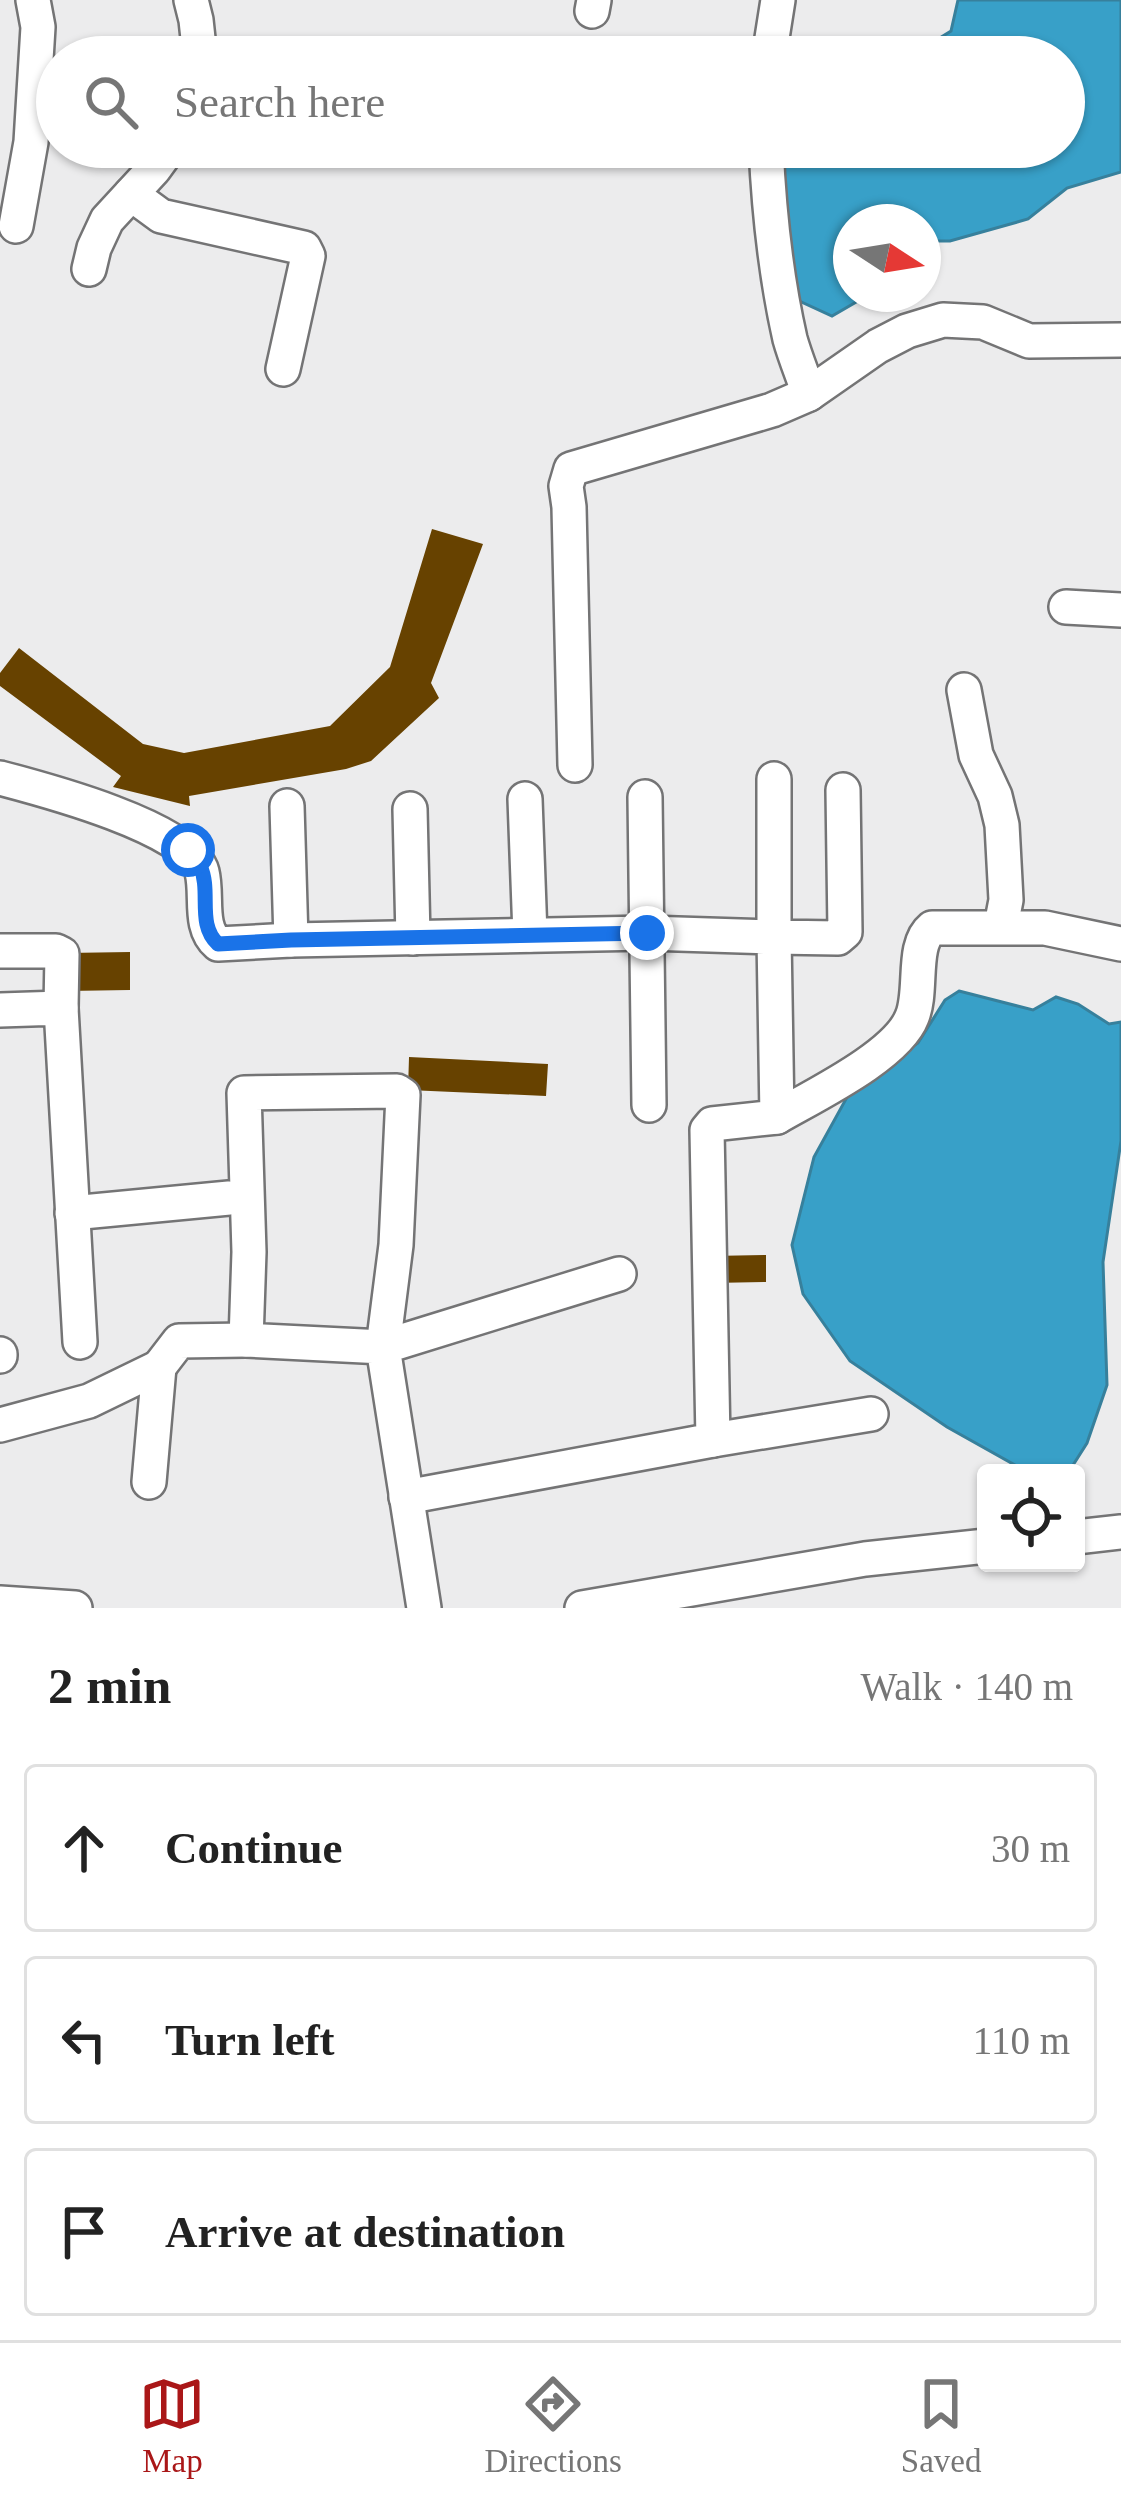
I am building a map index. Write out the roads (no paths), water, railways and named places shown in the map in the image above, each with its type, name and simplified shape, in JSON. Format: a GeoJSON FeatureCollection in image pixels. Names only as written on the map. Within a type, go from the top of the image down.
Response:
{"type":"FeatureCollection","features":[{"type":"Feature","properties":{"kind":"street"},"geometry":{"type":"LineString","coordinates":[[33,0],[38,36]]}},
{"type":"Feature","properties":{"kind":"street"},"geometry":{"type":"LineString","coordinates":[[191,0],[198,36]]}},
{"type":"Feature","properties":{"kind":"street"},"geometry":{"type":"LineString","coordinates":[[772,36],[778,0]]}},
{"type":"Feature","properties":{"kind":"street"},"geometry":{"type":"LineString","coordinates":[[16,226],[36,82]]}},
{"type":"Feature","properties":{"kind":"street"},"geometry":{"type":"LineString","coordinates":[[89,269],[107,220],[153,168]]}},
{"type":"Feature","properties":{"kind":"street"},"geometry":{"type":"LineString","coordinates":[[767,168],[791,342],[809,394]]}},
{"type":"Feature","properties":{"kind":"street"},"geometry":{"type":"LineString","coordinates":[[131,194],[161,216],[304,248],[308,256],[283,369]]}},
{"type":"Feature","properties":{"kind":"street"},"geometry":{"type":"LineString","coordinates":[[575,765],[566,486],[571,469],[772,410],[809,394],[878,346],[943,320],[983,322],[1029,341],[1121,340]]}},
{"type":"Feature","properties":{"kind":"street"},"geometry":{"type":"LineString","coordinates":[[1066,607],[1121,610]]}},
{"type":"Feature","properties":{"kind":"street"},"geometry":{"type":"LineString","coordinates":[[964,690],[976,755],[1003,825],[1006,900],[1001,926]]}},
{"type":"Feature","properties":{"kind":"street"},"geometry":{"type":"LineString","coordinates":[[0,778],[91,803],[188,850],[202,868],[207,930],[218,944],[647,933],[838,938],[845,932],[843,790]]}},
{"type":"Feature","properties":{"kind":"street"},"geometry":{"type":"LineString","coordinates":[[775,779],[776,1117]]}},
{"type":"Feature","properties":{"kind":"street"},"geometry":{"type":"LineString","coordinates":[[645,797],[649,1105]]}},
{"type":"Feature","properties":{"kind":"street"},"geometry":{"type":"LineString","coordinates":[[525,799],[530,935]]}},
{"type":"Feature","properties":{"kind":"street"},"geometry":{"type":"LineString","coordinates":[[287,806],[291,940]]}},
{"type":"Feature","properties":{"kind":"street"},"geometry":{"type":"LineString","coordinates":[[410,809],[413,938]]}},
{"type":"Feature","properties":{"kind":"street"},"geometry":{"type":"LineString","coordinates":[[713,1440],[707,1130],[712,1124],[776,1117],[860,1069],[902,1036],[913,1017],[918,993],[921,941],[932,928],[1045,928],[1121,944]]}},
{"type":"Feature","properties":{"kind":"street"},"geometry":{"type":"LineString","coordinates":[[0,950],[62,954],[80,1342]]}},
{"type":"Feature","properties":{"kind":"street"},"geometry":{"type":"LineString","coordinates":[[0,1010],[61,1008]]}},
{"type":"Feature","properties":{"kind":"street"},"geometry":{"type":"LineString","coordinates":[[246,1340],[249,1252],[244,1093],[397,1090],[403,1095],[396,1245],[383,1347],[424,1608]]}},
{"type":"Feature","properties":{"kind":"street"},"geometry":{"type":"LineString","coordinates":[[72,1214],[230,1198]]}},
{"type":"Feature","properties":{"kind":"street"},"geometry":{"type":"LineString","coordinates":[[0,1425],[89,1401],[159,1367],[179,1341],[383,1347],[619,1274]]}},
{"type":"Feature","properties":{"kind":"street"},"geometry":{"type":"LineString","coordinates":[[149,1482],[159,1367]]}},
{"type":"Feature","properties":{"kind":"street"},"geometry":{"type":"LineString","coordinates":[[406,1497],[871,1414]]}},
{"type":"Feature","properties":{"kind":"street"},"geometry":{"type":"LineString","coordinates":[[1085,1536],[1121,1532]]}},
{"type":"Feature","properties":{"kind":"street"},"geometry":{"type":"LineString","coordinates":[[582,1608],[865,1558],[977,1547]]}},
{"type":"Feature","properties":{"kind":"street"},"geometry":{"type":"LineString","coordinates":[[0,1604],[75,1608]]}},
{"type":"Feature","properties":{"kind":"water"},"geometry":{"type":"Polygon","coordinates":[[[958,0],[1121,0],[1121,172],[1067,188],[1028,219],[950,241],[941,241],[941,204],[833,204],[833,312],[839,312],[832,316],[795,299],[782,168],[1085,168],[1085,36],[943,36],[951,31],[958,0]]]}},
{"type":"Feature","properties":{"kind":"water"},"geometry":{"type":"Polygon","coordinates":[[[959,991],[1033,1010],[1056,997],[1078,1004],[1109,1024],[1121,1022],[1121,1141],[1103,1262],[1107,1385],[1087,1443],[1074,1464],[1013,1464],[947,1427],[850,1361],[803,1294],[792,1245],[814,1157],[857,1079],[918,1043],[945,1000],[959,991]]]}}]}
